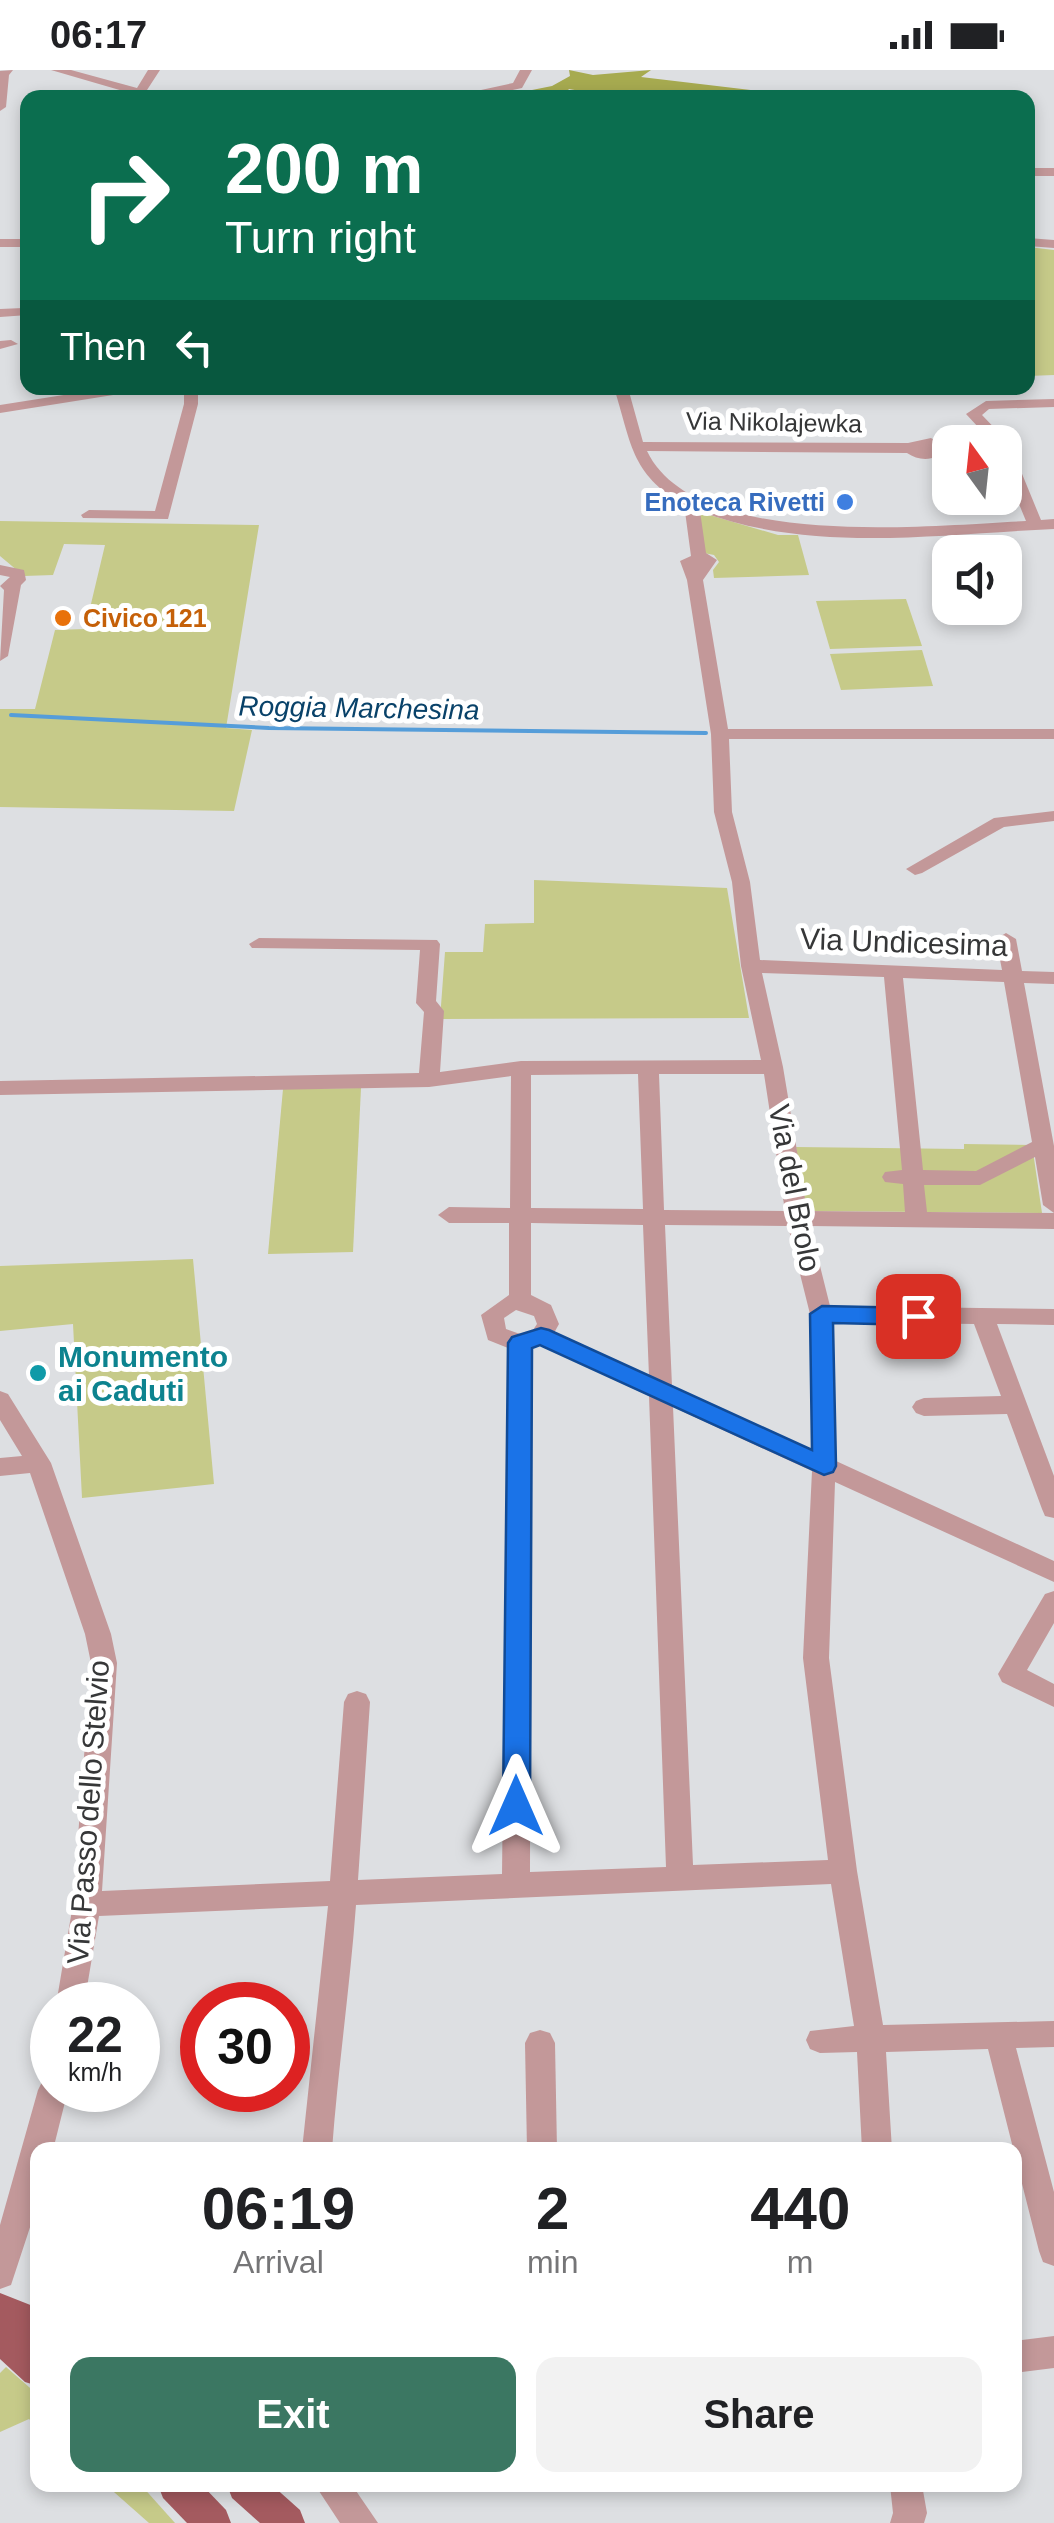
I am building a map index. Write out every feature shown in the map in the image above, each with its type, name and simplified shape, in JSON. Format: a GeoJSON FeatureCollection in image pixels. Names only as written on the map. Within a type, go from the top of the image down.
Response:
{"type":"FeatureCollection","features":[{"type":"Feature","properties":{"kind":"main road"},"geometry":{"type":"LineString","coordinates":[[0,2310],[30,2323]]}},
{"type":"Feature","properties":{"kind":"main road"},"geometry":{"type":"LineString","coordinates":[[0,2335],[30,2362]]}},
{"type":"Feature","properties":{"kind":"main road"},"geometry":{"type":"LineString","coordinates":[[183,2492],[213,2523]]}},
{"type":"Feature","properties":{"kind":"main road"},"geometry":{"type":"LineString","coordinates":[[253,2492],[287,2523]]}},
{"type":"Feature","properties":{"kind":"street"},"geometry":{"type":"LineString","coordinates":[[0,108],[3,75],[7,70]]}},
{"type":"Feature","properties":{"kind":"street"},"geometry":{"type":"LineString","coordinates":[[57,70],[138,90]]}},
{"type":"Feature","properties":{"kind":"street"},"geometry":{"type":"LineString","coordinates":[[497,90],[518,85],[526,70]]}},
{"type":"Feature","properties":{"kind":"street"},"geometry":{"type":"LineString","coordinates":[[0,410],[90,395]]}},
{"type":"Feature","properties":{"kind":"street"},"geometry":{"type":"LineString","coordinates":[[89,515],[162,516],[184,432],[189,395]]}},
{"type":"Feature","properties":{"kind":"street"},"geometry":{"type":"LineString","coordinates":[[622,395],[636,446],[658,480],[691,500],[738,519],[790,530],[1054,524]]}},
{"type":"Feature","properties":{"kind":"street"},"geometry":{"type":"LineString","coordinates":[[981,425],[973,414],[986,405],[1054,403]]}},
{"type":"Feature","properties":{"kind":"street","name":"Via Nikolajewka"},"geometry":{"type":"LineString","coordinates":[[636,446],[911,448]]}},
{"type":"Feature","properties":{"kind":"street"},"geometry":{"type":"LineString","coordinates":[[1022,493],[1035,524]]}},
{"type":"Feature","properties":{"kind":"street","name":"Via del Brolo"},"geometry":{"type":"LineString","coordinates":[[691,500],[699,556],[709,560],[695,580],[720,734],[723,812],[741,882],[752,966],[773,1066],[797,1217],[822,1314],[824,1466],[816,1658],[843,1872],[871,2039],[877,2142]]}},
{"type":"Feature","properties":{"kind":"street"},"geometry":{"type":"LineString","coordinates":[[0,656],[4,582]]}},
{"type":"Feature","properties":{"kind":"street"},"geometry":{"type":"LineString","coordinates":[[720,734],[1054,734]]}},
{"type":"Feature","properties":{"kind":"street"},"geometry":{"type":"LineString","coordinates":[[915,869],[1000,822],[1054,816]]}},
{"type":"Feature","properties":{"kind":"street"},"geometry":{"type":"LineString","coordinates":[[1006,939],[1054,1205]]}},
{"type":"Feature","properties":{"kind":"street"},"geometry":{"type":"LineString","coordinates":[[259,944],[430,944],[426,1003],[434,1011],[429,1080]]}},
{"type":"Feature","properties":{"kind":"street","name":"Via Undicesima"},"geometry":{"type":"LineString","coordinates":[[752,966],[1054,978]]}},
{"type":"Feature","properties":{"kind":"street"},"geometry":{"type":"LineString","coordinates":[[893,972],[910,1146],[903,1177],[917,1219]]}},
{"type":"Feature","properties":{"kind":"street"},"geometry":{"type":"LineString","coordinates":[[0,1088],[429,1080],[522,1068],[773,1066]]}},
{"type":"Feature","properties":{"kind":"street"},"geometry":{"type":"LineString","coordinates":[[520,1301],[522,1068]]}},
{"type":"Feature","properties":{"kind":"street"},"geometry":{"type":"LineString","coordinates":[[648,1068],[680,1878]]}},
{"type":"Feature","properties":{"kind":"street"},"geometry":{"type":"LineString","coordinates":[[903,1177],[980,1178],[1032,1149]]}},
{"type":"Feature","properties":{"kind":"street"},"geometry":{"type":"LineString","coordinates":[[449,1215],[1054,1220]]}},
{"type":"Feature","properties":{"kind":"street"},"geometry":{"type":"LineString","coordinates":[[516,1884],[530,1340],[547,1317],[537,1306],[520,1301],[496,1310],[491,1322],[503,1339],[530,1340],[660,1392],[1054,1572]]}},
{"type":"Feature","properties":{"kind":"street"},"geometry":{"type":"LineString","coordinates":[[822,1314],[1054,1317]]}},
{"type":"Feature","properties":{"kind":"street"},"geometry":{"type":"LineString","coordinates":[[983,1318],[1054,1509]]}},
{"type":"Feature","properties":{"kind":"street","name":"Via Passo dello Stelvio"},"geometry":{"type":"LineString","coordinates":[[0,1400],[39,1463],[98,1634],[104,1663],[87,1904],[74,1982]]}},
{"type":"Feature","properties":{"kind":"street"},"geometry":{"type":"LineString","coordinates":[[924,1407],[1013,1404]]}},
{"type":"Feature","properties":{"kind":"street"},"geometry":{"type":"LineString","coordinates":[[0,1467],[39,1463]]}},
{"type":"Feature","properties":{"kind":"street"},"geometry":{"type":"LineString","coordinates":[[1054,1601],[1011,1674],[1054,1696]]}},
{"type":"Feature","properties":{"kind":"street"},"geometry":{"type":"LineString","coordinates":[[318,2142],[323,2068],[335,2002],[357,1702]]}},
{"type":"Feature","properties":{"kind":"street"},"geometry":{"type":"LineString","coordinates":[[87,1904],[843,1872]]}},
{"type":"Feature","properties":{"kind":"street"},"geometry":{"type":"LineString","coordinates":[[820,2040],[1054,2034]]}},
{"type":"Feature","properties":{"kind":"street"},"geometry":{"type":"LineString","coordinates":[[999,2037],[1043,2160],[1054,2251]]}},
{"type":"Feature","properties":{"kind":"street"},"geometry":{"type":"LineString","coordinates":[[540,2043],[542,2142]]}},
{"type":"Feature","properties":{"kind":"street"},"geometry":{"type":"LineString","coordinates":[[40,2142],[48,2112]]}},
{"type":"Feature","properties":{"kind":"street"},"geometry":{"type":"LineString","coordinates":[[0,2274],[30,2177]]}},
{"type":"Feature","properties":{"kind":"street"},"geometry":{"type":"LineString","coordinates":[[1022,2356],[1054,2352]]}},
{"type":"Feature","properties":{"kind":"street"},"geometry":{"type":"LineString","coordinates":[[907,2492],[907,2523]]}},
{"type":"Feature","properties":{"kind":"green space"},"geometry":{"type":"Polygon","coordinates":[[[569,70],[593,75],[651,70],[641,77],[751,90],[532,90],[552,86],[570,76],[569,70]]]}},
{"type":"Feature","properties":{"kind":"green space"},"geometry":{"type":"Polygon","coordinates":[[[1035,248],[1054,250],[1054,375],[1035,376],[1035,248]]]}},
{"type":"Feature","properties":{"kind":"green space"},"geometry":{"type":"Polygon","coordinates":[[[696,511],[778,535],[798,535],[809,575],[714,578],[713,570],[719,562],[714,555],[704,553],[696,511]]]}},
{"type":"Feature","properties":{"kind":"green space"},"geometry":{"type":"Polygon","coordinates":[[[0,521],[259,525],[226,728],[252,730],[234,811],[0,807],[0,709],[35,709],[55,630],[85,629],[105,545],[64,544],[53,575],[24,576],[0,556],[0,521]]]}},
{"type":"Feature","properties":{"kind":"green space"},"geometry":{"type":"Polygon","coordinates":[[[906,599],[922,646],[830,649],[816,601],[906,599]]]}},
{"type":"Feature","properties":{"kind":"green space"},"geometry":{"type":"Polygon","coordinates":[[[922,650],[933,686],[841,690],[830,654],[922,650]]]}},
{"type":"Feature","properties":{"kind":"green space"},"geometry":{"type":"Polygon","coordinates":[[[534,880],[727,888],[749,1018],[440,1019],[445,952],[483,952],[485,924],[534,923],[534,880]]]}},
{"type":"Feature","properties":{"kind":"green space"},"geometry":{"type":"Polygon","coordinates":[[[361,1088],[353,1252],[268,1254],[283,1089],[361,1088]]]}},
{"type":"Feature","properties":{"kind":"green space"},"geometry":{"type":"Polygon","coordinates":[[[964,1144],[1032,1145],[1042,1213],[806,1211],[796,1147],[964,1149],[964,1144]]]}},
{"type":"Feature","properties":{"kind":"green space"},"geometry":{"type":"Polygon","coordinates":[[[193,1259],[214,1484],[82,1498],[73,1324],[0,1331],[0,1266],[193,1259]]]}},
{"type":"Feature","properties":{"kind":"green space"},"geometry":{"type":"Polygon","coordinates":[[[6,2367],[30,2388],[30,2420],[0,2432],[0,2373],[6,2367]]]}},
{"type":"Feature","properties":{"kind":"green space"},"geometry":{"type":"Polygon","coordinates":[[[114,2492],[147,2492],[175,2523],[149,2523],[114,2492]]]}},
{"type":"Feature","properties":{"kind":"waterway","name":"Roggia Marchesina"},"geometry":{"type":"LineString","coordinates":[[11,715],[269,728],[706,733]]}},
{"type":"Feature","properties":{"kind":"place","name":"Enoteca Rivetti"},"geometry":{"type":"Point","coordinates":[845,502]}},
{"type":"Feature","properties":{"kind":"place","name":"Civico 121"},"geometry":{"type":"Point","coordinates":[63,618]}},
{"type":"Feature","properties":{"kind":"place","name":"Monumento ai Caduti"},"geometry":{"type":"Point","coordinates":[38,1373]}},
{"type":"Feature","properties":{"kind":"route"},"geometry":{"type":"LineString","coordinates":[[516,1806],[520,1343],[541,1336],[824,1466],[822,1314],[918,1316]]}}]}
